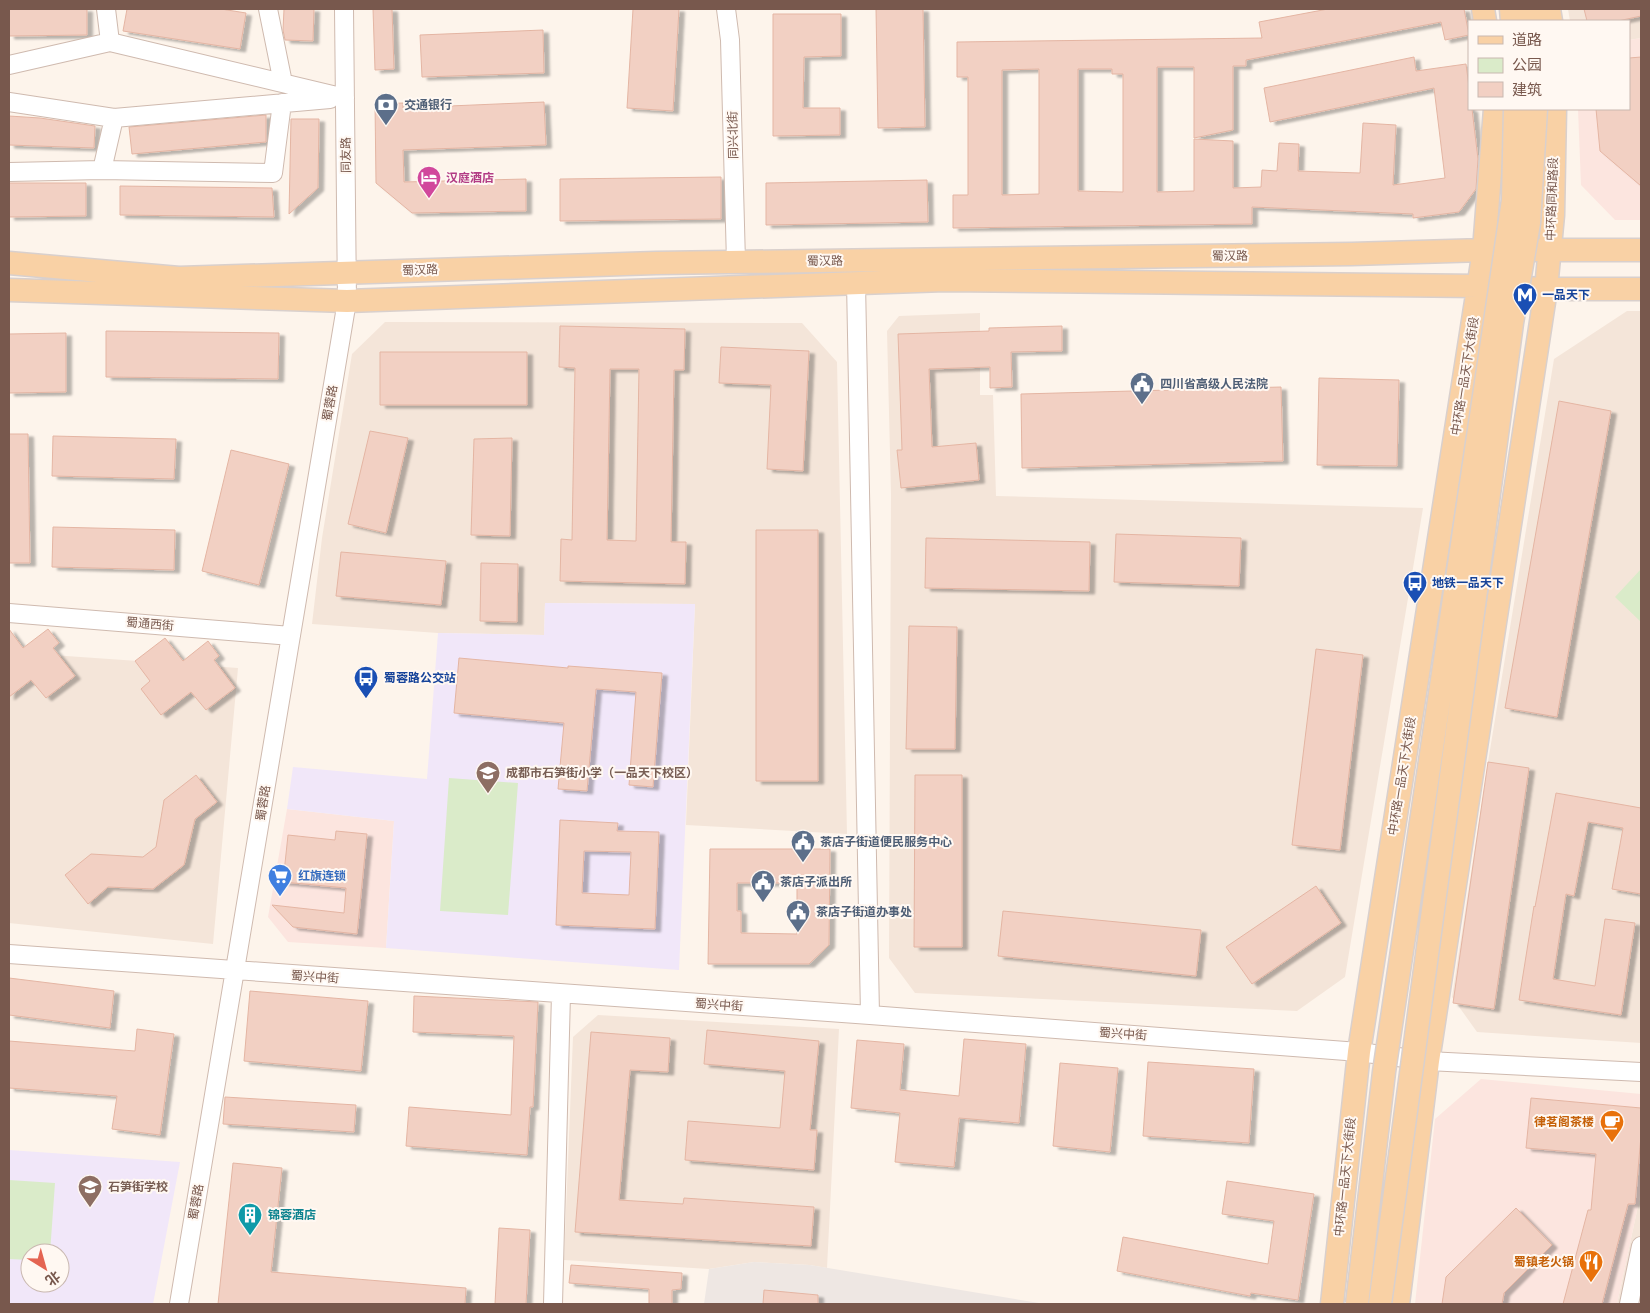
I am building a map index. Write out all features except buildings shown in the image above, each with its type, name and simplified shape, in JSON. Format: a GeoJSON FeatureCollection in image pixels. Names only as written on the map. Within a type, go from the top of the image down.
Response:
{"type":"FeatureCollection","features":[{"type":"Feature","properties":{"kind":"main road"},"geometry":{"type":"LineString","coordinates":[[1484,250],[1495,110]]}},
{"type":"Feature","properties":{"kind":"main road"},"geometry":{"type":"LineString","coordinates":[[1357,1304],[1384,1072],[1513,200],[1515,110]]}},
{"type":"Feature","properties":{"kind":"main road"},"geometry":{"type":"LineString","coordinates":[[1380,1304],[1512,322],[1528,223],[1536,110]]}},
{"type":"Feature","properties":{"kind":"main road","name":"中环路同和路段"},"geometry":{"type":"LineString","coordinates":[[1546,289],[1553,215],[1554,110]]}},
{"type":"Feature","properties":{"kind":"main road","name":"蜀汉路"},"geometry":{"type":"LineString","coordinates":[[9,263],[179,278],[646,263],[1352,254],[1484,250],[1641,250]]}},
{"type":"Feature","properties":{"kind":"main road","name":"中环路一品天下大街段"},"geometry":{"type":"LineString","coordinates":[[1332,1304],[1359,1052],[1484,250]]}},
{"type":"Feature","properties":{"kind":"main road","name":"蜀汉路"},"geometry":{"type":"LineString","coordinates":[[9,290],[347,301],[945,280],[1641,289]]}},
{"type":"Feature","properties":{"kind":"main road"},"geometry":{"type":"LineString","coordinates":[[1398,1304],[1428,1061],[1546,289]]}},
{"type":"Feature","properties":{"kind":"street"},"geometry":{"type":"LineString","coordinates":[[106,9],[110,42]]}},
{"type":"Feature","properties":{"kind":"street"},"geometry":{"type":"LineString","coordinates":[[268,9],[283,83]]}},
{"type":"Feature","properties":{"kind":"street","name":"同友路"},"geometry":{"type":"LineString","coordinates":[[344,9],[347,301]]}},
{"type":"Feature","properties":{"kind":"street","name":"同兴北街"},"geometry":{"type":"LineString","coordinates":[[726,9],[730,40],[736,262]]}},
{"type":"Feature","properties":{"kind":"street"},"geometry":{"type":"LineString","coordinates":[[9,65],[110,42],[345,98]]}},
{"type":"Feature","properties":{"kind":"street"},"geometry":{"type":"LineString","coordinates":[[9,102],[114,118],[345,98]]}},
{"type":"Feature","properties":{"kind":"street"},"geometry":{"type":"LineString","coordinates":[[9,172],[102,170],[273,173],[282,103]]}},
{"type":"Feature","properties":{"kind":"street"},"geometry":{"type":"LineString","coordinates":[[102,170],[114,118]]}},
{"type":"Feature","properties":{"kind":"street"},"geometry":{"type":"LineString","coordinates":[[856,282],[870,1015]]}},
{"type":"Feature","properties":{"kind":"street","name":"蜀蓉路"},"geometry":{"type":"LineString","coordinates":[[179,1304],[347,301]]}},
{"type":"Feature","properties":{"kind":"street","name":"蜀通西街"},"geometry":{"type":"LineString","coordinates":[[9,613],[291,636]]}},
{"type":"Feature","properties":{"kind":"street","name":"蜀兴中街"},"geometry":{"type":"LineString","coordinates":[[9,954],[870,1015],[1359,1052],[1428,1061],[1641,1072]]}},
{"type":"Feature","properties":{"kind":"street"},"geometry":{"type":"LineString","coordinates":[[553,1304],[561,994]]}},
{"type":"Feature","properties":{"kind":"street"},"geometry":{"type":"LineString","coordinates":[[1629,1304],[1641,1246]]}},
{"type":"Feature","properties":{"kind":"shaded area"},"geometry":{"type":"Polygon","coordinates":[[[1568,9],[1641,9],[1641,38],[1630,40],[1630,20],[1570,20],[1568,9]]]}},
{"type":"Feature","properties":{"kind":"shaded area"},"geometry":{"type":"Polygon","coordinates":[[[1641,38],[1641,220],[1615,220],[1581,185],[1578,110],[1630,110],[1630,40],[1641,38]]]}},
{"type":"Feature","properties":{"kind":"shaded area"},"geometry":{"type":"Polygon","coordinates":[[[1627,311],[1641,311],[1641,1043],[1477,1032],[1452,997],[1488,762],[1554,359],[1627,311]]]}},
{"type":"Feature","properties":{"kind":"shaded area"},"geometry":{"type":"Polygon","coordinates":[[[980,313],[980,395],[993,395],[996,496],[1423,508],[1345,977],[1297,1011],[915,993],[889,958],[891,494],[887,331],[899,316],[980,313]]]}},
{"type":"Feature","properties":{"kind":"shaded area"},"geometry":{"type":"Polygon","coordinates":[[[385,322],[802,323],[837,362],[847,834],[686,825],[695,604],[545,603],[544,635],[438,633],[312,624],[322,538],[352,354],[385,322]]]}},
{"type":"Feature","properties":{"kind":"shaded area","name":"成都市石笋街小学（一品天下校区）"},"geometry":{"type":"Polygon","coordinates":[[[545,603],[695,604],[679,970],[386,948],[394,821],[287,809],[293,767],[427,779],[438,633],[544,635],[545,603]]]}},
{"type":"Feature","properties":{"kind":"shaded area"},"geometry":{"type":"Polygon","coordinates":[[[9,652],[238,668],[213,944],[9,923],[9,652]]]}},
{"type":"Feature","properties":{"kind":"shaded area"},"geometry":{"type":"Polygon","coordinates":[[[287,809],[394,821],[386,948],[288,942],[268,917],[287,809]]]}},
{"type":"Feature","properties":{"kind":"shaded area"},"geometry":{"type":"Polygon","coordinates":[[[598,1015],[839,1029],[827,1268],[810,1265],[754,1262],[709,1269],[564,1260],[573,1037],[598,1015]]]}},
{"type":"Feature","properties":{"kind":"shaded area"},"geometry":{"type":"Polygon","coordinates":[[[1481,1079],[1641,1094],[1641,1192],[1617,1304],[1415,1304],[1435,1119],[1481,1079]]]}},
{"type":"Feature","properties":{"kind":"shaded area","name":"石笋街学校"},"geometry":{"type":"Polygon","coordinates":[[[9,1150],[180,1162],[153,1304],[9,1304],[9,1150]]]}},
{"type":"Feature","properties":{"kind":"shaded area"},"geometry":{"type":"Polygon","coordinates":[[[1641,1192],[1641,1304],[1617,1304],[1641,1192]]]}},
{"type":"Feature","properties":{"kind":"shaded area"},"geometry":{"type":"Polygon","coordinates":[[[754,1262],[810,1265],[1045,1304],[704,1304],[709,1269],[754,1262]]]}},
{"type":"Feature","properties":{"kind":"green space"},"geometry":{"type":"Polygon","coordinates":[[[1641,569],[1641,622],[1615,597],[1641,569]]]}},
{"type":"Feature","properties":{"kind":"green space"},"geometry":{"type":"Polygon","coordinates":[[[449,778],[518,783],[508,915],[440,911],[449,778]]]}},
{"type":"Feature","properties":{"kind":"green space"},"geometry":{"type":"Polygon","coordinates":[[[9,1180],[55,1183],[51,1243],[20,1243],[20,1260],[9,1259],[9,1180]]]}},
{"type":"Feature","properties":{"kind":"place","name":"交通银行"},"geometry":{"type":"Point","coordinates":[386,126]}},
{"type":"Feature","properties":{"kind":"place","name":"汉庭酒店"},"geometry":{"type":"Point","coordinates":[429,199]}},
{"type":"Feature","properties":{"kind":"place","name":"一品天下"},"geometry":{"type":"Point","coordinates":[1525,316]}},
{"type":"Feature","properties":{"kind":"place","name":"四川省高级人民法院"},"geometry":{"type":"Point","coordinates":[1142,405]}},
{"type":"Feature","properties":{"kind":"place","name":"地铁一品天下"},"geometry":{"type":"Point","coordinates":[1415,604]}},
{"type":"Feature","properties":{"kind":"place","name":"蜀蓉路公交站"},"geometry":{"type":"Point","coordinates":[366,699]}},
{"type":"Feature","properties":{"kind":"place","name":"成都市石笋街小学（一品天下校区）"},"geometry":{"type":"Point","coordinates":[488,794]}},
{"type":"Feature","properties":{"kind":"place","name":"茶店子街道便民服务中心"},"geometry":{"type":"Point","coordinates":[803,863]}},
{"type":"Feature","properties":{"kind":"place","name":"红旗连锁"},"geometry":{"type":"Point","coordinates":[280,897]}},
{"type":"Feature","properties":{"kind":"place","name":"茶店子派出所"},"geometry":{"type":"Point","coordinates":[763,903]}},
{"type":"Feature","properties":{"kind":"place","name":"茶店子街道办事处"},"geometry":{"type":"Point","coordinates":[798,933]}},
{"type":"Feature","properties":{"kind":"place","name":"律茗阁茶楼"},"geometry":{"type":"Point","coordinates":[1612,1143]}},
{"type":"Feature","properties":{"kind":"place","name":"石笋街学校"},"geometry":{"type":"Point","coordinates":[90,1208]}},
{"type":"Feature","properties":{"kind":"place","name":"锦蓉酒店"},"geometry":{"type":"Point","coordinates":[250,1236]}},
{"type":"Feature","properties":{"kind":"place","name":"蜀镇老火锅"},"geometry":{"type":"Point","coordinates":[1591,1283]}}]}
